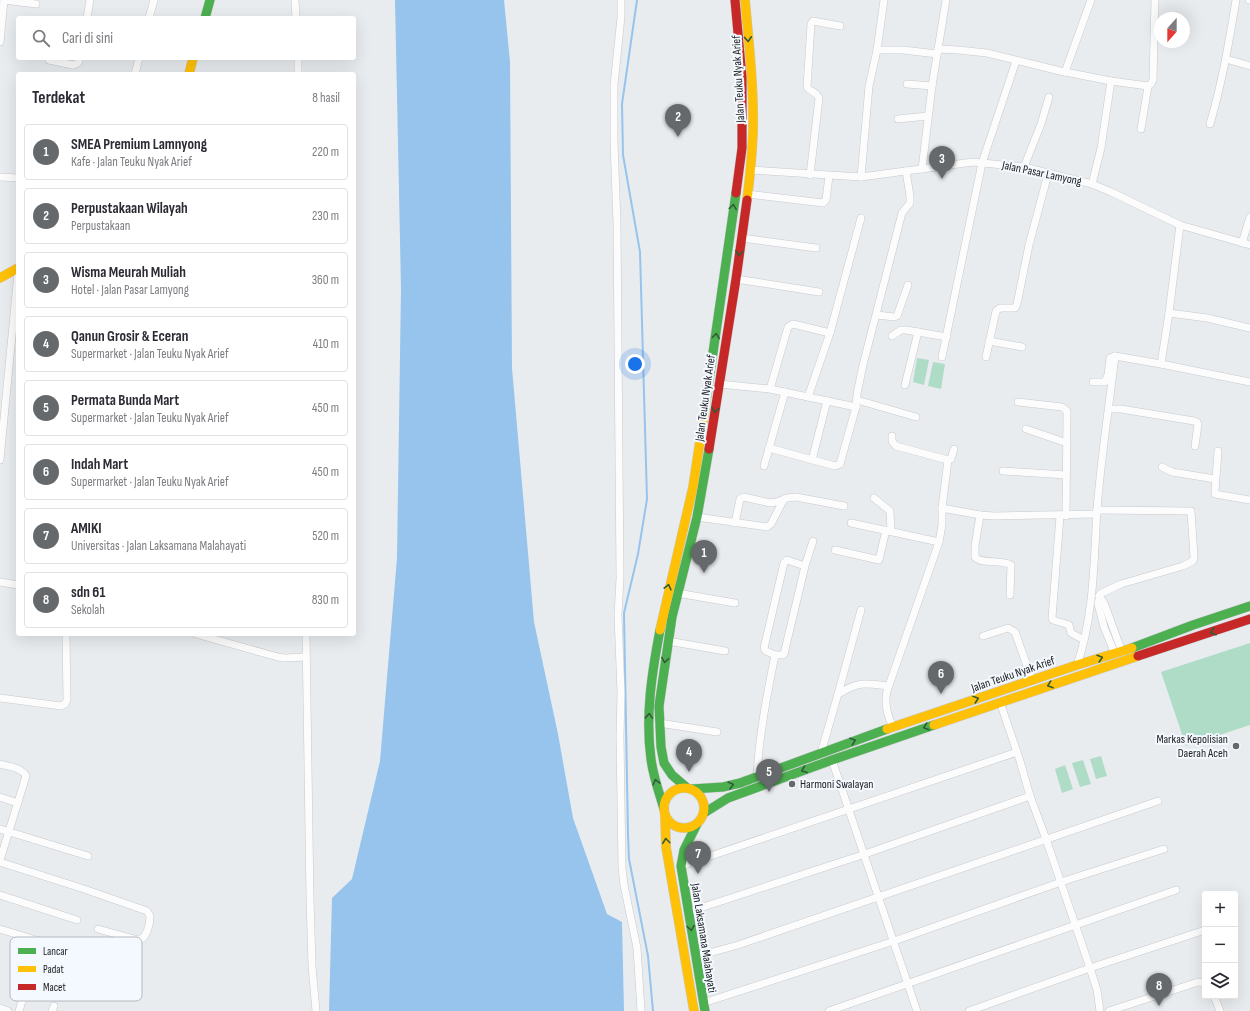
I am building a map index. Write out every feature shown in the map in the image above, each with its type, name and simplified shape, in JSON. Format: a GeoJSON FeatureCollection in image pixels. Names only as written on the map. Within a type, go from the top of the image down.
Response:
{"type":"FeatureCollection","features":[{"type":"Feature","properties":{"kind":"main road"},"geometry":{"type":"LineString","coordinates":[[206,16],[210,0]]}},
{"type":"Feature","properties":{"kind":"main road","name":"Jalan Teuku Nyak Arief"},"geometry":{"type":"LineString","coordinates":[[735,0],[742,77],[742,148],[697,517],[677,593],[668,641],[659,706],[662,754],[664,763],[672,775],[689,788],[723,787],[732,785],[893,727],[1077,665],[1118,653],[1193,625],[1250,606]]}},
{"type":"Feature","properties":{"kind":"main road","name":"Jalan Teuku Nyak Arief"},"geometry":{"type":"LineString","coordinates":[[664,812],[656,786],[650,755],[648,728],[650,699],[666,594],[703,460],[719,384],[736,279],[751,170],[751,75],[745,0]]}},
{"type":"Feature","properties":{"kind":"main road"},"geometry":{"type":"LineString","coordinates":[[190,72],[192,60]]}},
{"type":"Feature","properties":{"kind":"main road"},"geometry":{"type":"LineString","coordinates":[[0,278],[16,269]]}},
{"type":"Feature","properties":{"kind":"main road","name":"Jalan Teuku Nyak Arief"},"geometry":{"type":"LineString","coordinates":[[704,813],[728,798],[832,760],[1000,702],[1250,619]]}},
{"type":"Feature","properties":{"kind":"main road"},"geometry":{"type":"LineString","coordinates":[[680,787],[689,788],[701,796],[705,807],[700,821],[697,824],[687,828],[676,826],[668,820],[664,812],[666,798],[670,793],[680,787]]}},
{"type":"Feature","properties":{"kind":"main road","name":"Jalan Laksamana Malahayati"},"geometry":{"type":"LineString","coordinates":[[664,812],[666,847],[694,1011]]}},
{"type":"Feature","properties":{"kind":"main road","name":"Jalan Laksamana Malahayati"},"geometry":{"type":"LineString","coordinates":[[697,824],[686,847],[681,866],[704,1007]]}},
{"type":"Feature","properties":{"kind":"street"},"geometry":{"type":"LineString","coordinates":[[0,42],[4,0],[36,4]]}},
{"type":"Feature","properties":{"kind":"street"},"geometry":{"type":"LineString","coordinates":[[87,16],[90,0]]}},
{"type":"Feature","properties":{"kind":"street"},"geometry":{"type":"LineString","coordinates":[[150,16],[154,0]]}},
{"type":"Feature","properties":{"kind":"street"},"geometry":{"type":"LineString","coordinates":[[294,0],[296,16]]}},
{"type":"Feature","properties":{"kind":"street"},"geometry":{"type":"LineString","coordinates":[[621,0],[621,17],[614,85],[617,231],[620,570],[618,614],[621,693],[621,833],[624,885],[638,955],[640,1011]]}},
{"type":"Feature","properties":{"kind":"street"},"geometry":{"type":"LineString","coordinates":[[861,177],[869,86],[877,50],[884,0]]}},
{"type":"Feature","properties":{"kind":"street"},"geometry":{"type":"LineString","coordinates":[[922,169],[932,86],[946,0]]}},
{"type":"Feature","properties":{"kind":"street"},"geometry":{"type":"LineString","coordinates":[[1065,72],[1091,0]]}},
{"type":"Feature","properties":{"kind":"street"},"geometry":{"type":"LineString","coordinates":[[1141,129],[1148,86],[1153,80],[1155,0]]}},
{"type":"Feature","properties":{"kind":"street"},"geometry":{"type":"LineString","coordinates":[[1210,124],[1226,59],[1236,0]]}},
{"type":"Feature","properties":{"kind":"street"},"geometry":{"type":"LineString","coordinates":[[810,174],[819,98],[817,93],[808,90],[807,87],[811,24],[813,21],[840,26]]}},
{"type":"Feature","properties":{"kind":"street"},"geometry":{"type":"LineString","coordinates":[[877,50],[938,52],[958,50],[987,53],[1110,82],[1148,86]]}},
{"type":"Feature","properties":{"kind":"street"},"geometry":{"type":"LineString","coordinates":[[1226,59],[1250,66]]}},
{"type":"Feature","properties":{"kind":"street"},"geometry":{"type":"LineString","coordinates":[[48,60],[73,65],[78,63],[79,60]]}},
{"type":"Feature","properties":{"kind":"street"},"geometry":{"type":"LineString","coordinates":[[136,72],[138,60]]}},
{"type":"Feature","properties":{"kind":"street"},"geometry":{"type":"LineString","coordinates":[[298,60],[298,72]]}},
{"type":"Feature","properties":{"kind":"street"},"geometry":{"type":"LineString","coordinates":[[942,357],[982,163],[1016,61]]}},
{"type":"Feature","properties":{"kind":"street"},"geometry":{"type":"LineString","coordinates":[[1092,184],[1101,148],[1110,82]]}},
{"type":"Feature","properties":{"kind":"street"},"geometry":{"type":"LineString","coordinates":[[907,84],[932,86]]}},
{"type":"Feature","properties":{"kind":"street"},"geometry":{"type":"LineString","coordinates":[[1024,167],[1041,124],[1049,97]]}},
{"type":"Feature","properties":{"kind":"street"},"geometry":{"type":"LineString","coordinates":[[898,119],[928,116]]}},
{"type":"Feature","properties":{"kind":"street","name":"Jalan Pasar Lamyong"},"geometry":{"type":"LineString","coordinates":[[751,170],[861,177],[965,163],[1024,167],[1092,184],[1180,225],[1250,245]]}},
{"type":"Feature","properties":{"kind":"street"},"geometry":{"type":"LineString","coordinates":[[769,448],[835,466],[840,464],[856,404],[863,365],[902,213],[910,203],[906,171]]}},
{"type":"Feature","properties":{"kind":"street"},"geometry":{"type":"LineString","coordinates":[[986,357],[996,311],[1000,308],[1015,308],[1017,304],[1029,245],[1048,174]]}},
{"type":"Feature","properties":{"kind":"street"},"geometry":{"type":"LineString","coordinates":[[747,194],[823,203],[826,200],[829,176]]}},
{"type":"Feature","properties":{"kind":"street"},"geometry":{"type":"LineString","coordinates":[[0,178],[16,178]]}},
{"type":"Feature","properties":{"kind":"street"},"geometry":{"type":"LineString","coordinates":[[1242,243],[1250,217]]}},
{"type":"Feature","properties":{"kind":"street"},"geometry":{"type":"LineString","coordinates":[[808,397],[830,333],[861,218]]}},
{"type":"Feature","properties":{"kind":"street"},"geometry":{"type":"LineString","coordinates":[[1161,364],[1170,313],[1180,225]]}},
{"type":"Feature","properties":{"kind":"street"},"geometry":{"type":"LineString","coordinates":[[741,238],[816,248]]}},
{"type":"Feature","properties":{"kind":"street"},"geometry":{"type":"LineString","coordinates":[[736,279],[819,292]]}},
{"type":"Feature","properties":{"kind":"street"},"geometry":{"type":"LineString","coordinates":[[877,315],[897,316],[908,285]]}},
{"type":"Feature","properties":{"kind":"street"},"geometry":{"type":"LineString","coordinates":[[0,460],[16,294]]}},
{"type":"Feature","properties":{"kind":"street"},"geometry":{"type":"LineString","coordinates":[[1170,313],[1207,318],[1250,328]]}},
{"type":"Feature","properties":{"kind":"street"},"geometry":{"type":"LineString","coordinates":[[770,389],[788,328],[791,325],[793,324],[830,333]]}},
{"type":"Feature","properties":{"kind":"street"},"geometry":{"type":"LineString","coordinates":[[892,336],[903,330],[947,337]]}},
{"type":"Feature","properties":{"kind":"street"},"geometry":{"type":"LineString","coordinates":[[905,385],[918,332]]}},
{"type":"Feature","properties":{"kind":"street"},"geometry":{"type":"LineString","coordinates":[[989,341],[1022,347]]}},
{"type":"Feature","properties":{"kind":"street"},"geometry":{"type":"LineString","coordinates":[[1077,665],[1087,629],[1094,569],[1097,512],[1105,434],[1115,356]]}},
{"type":"Feature","properties":{"kind":"street"},"geometry":{"type":"LineString","coordinates":[[1093,382],[1105,382],[1108,375],[1110,358],[1115,356],[1250,382]]}},
{"type":"Feature","properties":{"kind":"street"},"geometry":{"type":"LineString","coordinates":[[719,384],[770,389],[827,401],[856,404],[916,417]]}},
{"type":"Feature","properties":{"kind":"street"},"geometry":{"type":"LineString","coordinates":[[764,466],[785,392]]}},
{"type":"Feature","properties":{"kind":"street"},"geometry":{"type":"LineString","coordinates":[[812,460],[827,401]]}},
{"type":"Feature","properties":{"kind":"street"},"geometry":{"type":"LineString","coordinates":[[1018,402],[1062,407],[1066,409],[1067,412],[1066,475],[1052,618],[1053,620],[1069,625],[1072,633],[1084,640]]}},
{"type":"Feature","properties":{"kind":"street"},"geometry":{"type":"LineString","coordinates":[[1109,409],[1194,420],[1198,424],[1195,446]]}},
{"type":"Feature","properties":{"kind":"street"},"geometry":{"type":"LineString","coordinates":[[1026,429],[1067,443]]}},
{"type":"Feature","properties":{"kind":"street"},"geometry":{"type":"LineString","coordinates":[[892,436],[892,441],[896,446],[948,460]]}},
{"type":"Feature","properties":{"kind":"street"},"geometry":{"type":"LineString","coordinates":[[893,727],[888,716],[885,701],[888,686],[939,542],[948,460],[951,459],[954,449]]}},
{"type":"Feature","properties":{"kind":"street"},"geometry":{"type":"LineString","coordinates":[[1218,451],[1215,479],[1216,494],[1250,500]]}},
{"type":"Feature","properties":{"kind":"street"},"geometry":{"type":"LineString","coordinates":[[1162,467],[1172,472],[1215,479]]}},
{"type":"Feature","properties":{"kind":"street"},"geometry":{"type":"LineString","coordinates":[[1003,471],[1066,475]]}},
{"type":"Feature","properties":{"kind":"street"},"geometry":{"type":"LineString","coordinates":[[735,523],[740,499],[744,497],[770,503],[796,497],[844,506]]}},
{"type":"Feature","properties":{"kind":"street"},"geometry":{"type":"LineString","coordinates":[[835,550],[879,560],[888,531],[890,510],[874,498]]}},
{"type":"Feature","properties":{"kind":"street"},"geometry":{"type":"LineString","coordinates":[[697,517],[770,527],[784,500]]}},
{"type":"Feature","properties":{"kind":"street"},"geometry":{"type":"LineString","coordinates":[[942,508],[980,515],[1063,516],[1097,512],[1191,511],[1194,557],[1191,563],[1121,584],[1099,596],[1098,604],[1101,615],[1118,653]]}},
{"type":"Feature","properties":{"kind":"street"},"geometry":{"type":"LineString","coordinates":[[980,515],[975,546],[975,557],[980,560],[1005,562],[1011,565],[1010,595]]}},
{"type":"Feature","properties":{"kind":"street"},"geometry":{"type":"LineString","coordinates":[[851,523],[939,542]]}},
{"type":"Feature","properties":{"kind":"street"},"geometry":{"type":"LineString","coordinates":[[805,566],[786,560],[784,563],[764,648],[766,651],[775,655],[784,654],[805,566],[813,541]]}},
{"type":"Feature","properties":{"kind":"street"},"geometry":{"type":"LineString","coordinates":[[0,582],[16,585]]}},
{"type":"Feature","properties":{"kind":"street"},"geometry":{"type":"LineString","coordinates":[[677,593],[735,603]]}},
{"type":"Feature","properties":{"kind":"street"},"geometry":{"type":"LineString","coordinates":[[820,753],[861,610]]}},
{"type":"Feature","properties":{"kind":"street"},"geometry":{"type":"LineString","coordinates":[[983,636],[1008,628],[1012,629],[1015,632],[1032,680]]}},
{"type":"Feature","properties":{"kind":"street"},"geometry":{"type":"LineString","coordinates":[[0,698],[61,706],[65,704],[67,700],[66,636]]}},
{"type":"Feature","properties":{"kind":"street"},"geometry":{"type":"LineString","coordinates":[[203,636],[284,658],[306,657]]}},
{"type":"Feature","properties":{"kind":"street"},"geometry":{"type":"LineString","coordinates":[[306,636],[312,966],[316,1011]]}},
{"type":"Feature","properties":{"kind":"street"},"geometry":{"type":"LineString","coordinates":[[668,641],[725,651]]}},
{"type":"Feature","properties":{"kind":"street"},"geometry":{"type":"LineString","coordinates":[[757,776],[762,727],[775,655]]}},
{"type":"Feature","properties":{"kind":"street"},"geometry":{"type":"LineString","coordinates":[[838,694],[854,685],[867,683],[888,686]]}},
{"type":"Feature","properties":{"kind":"street"},"geometry":{"type":"LineString","coordinates":[[1000,702],[1030,796],[1090,968],[1097,990],[1100,1011]]}},
{"type":"Feature","properties":{"kind":"street"},"geometry":{"type":"LineString","coordinates":[[659,723],[717,732]]}},
{"type":"Feature","properties":{"kind":"street"},"geometry":{"type":"LineString","coordinates":[[681,866],[850,810],[1017,752]]}},
{"type":"Feature","properties":{"kind":"street"},"geometry":{"type":"LineString","coordinates":[[832,760],[917,1011]]}},
{"type":"Feature","properties":{"kind":"street"},"geometry":{"type":"LineString","coordinates":[[0,764],[20,769],[25,773],[26,779],[0,861],[147,911],[150,916],[147,930],[142,939]]}},
{"type":"Feature","properties":{"kind":"street"},"geometry":{"type":"LineString","coordinates":[[688,912],[865,854],[1030,796]]}},
{"type":"Feature","properties":{"kind":"street"},"geometry":{"type":"LineString","coordinates":[[0,797],[18,803]]}},
{"type":"Feature","properties":{"kind":"street"},"geometry":{"type":"LineString","coordinates":[[696,957],[738,945],[1158,801]]}},
{"type":"Feature","properties":{"kind":"street"},"geometry":{"type":"LineString","coordinates":[[0,829],[88,856]]}},
{"type":"Feature","properties":{"kind":"street"},"geometry":{"type":"LineString","coordinates":[[704,1007],[1061,882],[1164,849]]}},
{"type":"Feature","properties":{"kind":"street"},"geometry":{"type":"LineString","coordinates":[[829,1011],[1176,890]]}},
{"type":"Feature","properties":{"kind":"street"},"geometry":{"type":"LineString","coordinates":[[0,896],[77,920]]}},
{"type":"Feature","properties":{"kind":"street"},"geometry":{"type":"LineString","coordinates":[[0,929],[26,937]]}},
{"type":"Feature","properties":{"kind":"street"},"geometry":{"type":"LineString","coordinates":[[98,929],[129,937]]}},
{"type":"Feature","properties":{"kind":"street"},"geometry":{"type":"LineString","coordinates":[[969,1011],[1090,968],[1202,931]]}},
{"type":"Feature","properties":{"kind":"street"},"geometry":{"type":"LineString","coordinates":[[1109,1011],[1192,984],[1202,983]]}},
{"type":"Feature","properties":{"kind":"street"},"geometry":{"type":"LineString","coordinates":[[1215,999],[1220,1011]]}},
{"type":"Feature","properties":{"kind":"street"},"geometry":{"type":"LineString","coordinates":[[19,1011],[22,1001]]}},
{"type":"Feature","properties":{"kind":"street"},"geometry":{"type":"LineString","coordinates":[[0,1008],[8,1011]]}},
{"type":"Feature","properties":{"kind":"green space"},"geometry":{"type":"Polygon","coordinates":[[[917,358],[929,360],[924,385],[913,382],[917,358]]]}},
{"type":"Feature","properties":{"kind":"green space"},"geometry":{"type":"Polygon","coordinates":[[[933,362],[945,364],[941,389],[928,386],[933,362]]]}},
{"type":"Feature","properties":{"kind":"green space"},"geometry":{"type":"Polygon","coordinates":[[[1250,643],[1250,725],[1186,746],[1161,672],[1250,643]]]}},
{"type":"Feature","properties":{"kind":"green space"},"geometry":{"type":"Polygon","coordinates":[[[1101,756],[1107,776],[1096,779],[1090,759],[1101,756]]]}},
{"type":"Feature","properties":{"kind":"green space"},"geometry":{"type":"Polygon","coordinates":[[[1083,760],[1091,784],[1080,787],[1072,763],[1083,760]]]}},
{"type":"Feature","properties":{"kind":"green space"},"geometry":{"type":"Polygon","coordinates":[[[1065,765],[1073,789],[1062,793],[1055,769],[1065,765]]]}},
{"type":"Feature","properties":{"kind":"water"},"geometry":{"type":"Polygon","coordinates":[[[395,0],[504,0],[510,62],[512,368],[534,622],[558,734],[573,818],[607,914],[622,922],[624,1011],[329,1011],[332,898],[352,879],[380,761],[397,558],[401,288],[395,0]]]}},
{"type":"Feature","properties":{"kind":"waterway"},"geometry":{"type":"LineString","coordinates":[[637,0],[622,104],[623,155],[640,252],[647,499],[638,554],[624,613],[629,859],[648,956],[653,1011]]}},
{"type":"Feature","properties":{"kind":"traffic: fast"},"geometry":{"type":"LineString","coordinates":[[206,16],[210,0]]}},
{"type":"Feature","properties":{"kind":"traffic: fast"},"geometry":{"type":"LineString","coordinates":[[705,408],[736,193]]}},
{"type":"Feature","properties":{"kind":"traffic: fast"},"geometry":{"type":"LineString","coordinates":[[686,787],[672,775],[664,763],[661,747],[659,706],[672,617],[697,517],[709,449]]}},
{"type":"Feature","properties":{"kind":"traffic: fast"},"geometry":{"type":"LineString","coordinates":[[1132,648],[1193,625],[1250,606]]}},
{"type":"Feature","properties":{"kind":"traffic: fast"},"geometry":{"type":"LineString","coordinates":[[660,630],[650,694],[649,743],[656,784],[664,809]]}},
{"type":"Feature","properties":{"kind":"traffic: fast"},"geometry":{"type":"LineString","coordinates":[[704,813],[728,798],[934,725]]}},
{"type":"Feature","properties":{"kind":"traffic: fast"},"geometry":{"type":"LineString","coordinates":[[692,789],[723,787],[740,783],[887,729]]}},
{"type":"Feature","properties":{"kind":"traffic: fast"},"geometry":{"type":"LineString","coordinates":[[697,824],[684,850],[681,866],[705,1011]]}},
{"type":"Feature","properties":{"kind":"traffic: slow"},"geometry":{"type":"LineString","coordinates":[[745,0],[753,99],[753,132],[747,200]]}},
{"type":"Feature","properties":{"kind":"traffic: slow"},"geometry":{"type":"LineString","coordinates":[[190,72],[192,60]]}},
{"type":"Feature","properties":{"kind":"traffic: slow"},"geometry":{"type":"LineString","coordinates":[[0,278],[16,269]]}},
{"type":"Feature","properties":{"kind":"traffic: slow"},"geometry":{"type":"LineString","coordinates":[[660,630],[693,487],[705,408]]}},
{"type":"Feature","properties":{"kind":"traffic: slow"},"geometry":{"type":"LineString","coordinates":[[887,729],[1132,648]]}},
{"type":"Feature","properties":{"kind":"traffic: slow"},"geometry":{"type":"LineString","coordinates":[[934,725],[1138,656]]}},
{"type":"Feature","properties":{"kind":"traffic: slow"},"geometry":{"type":"LineString","coordinates":[[688,788],[695,791],[701,797],[704,808],[703,816],[695,825],[688,828],[680,828],[673,825],[665,816],[664,804],[667,797],[676,789],[688,788]]}},
{"type":"Feature","properties":{"kind":"traffic: slow"},"geometry":{"type":"LineString","coordinates":[[665,815],[666,847],[694,1011]]}},
{"type":"Feature","properties":{"kind":"traffic: jam"},"geometry":{"type":"LineString","coordinates":[[735,0],[742,77],[742,148],[736,193]]}},
{"type":"Feature","properties":{"kind":"traffic: jam"},"geometry":{"type":"LineString","coordinates":[[709,449],[747,200]]}},
{"type":"Feature","properties":{"kind":"traffic: jam"},"geometry":{"type":"LineString","coordinates":[[1138,656],[1250,619]]}},
{"type":"Feature","properties":{"kind":"place","name":"Perpustakaan Wilayah"},"geometry":{"type":"Point","coordinates":[678,137]}},
{"type":"Feature","properties":{"kind":"place","name":"Wisma Meurah Muliah"},"geometry":{"type":"Point","coordinates":[942,179]}},
{"type":"Feature","properties":{"kind":"place","name":"SMEA Premium Lamnyong"},"geometry":{"type":"Point","coordinates":[704,573]}},
{"type":"Feature","properties":{"kind":"place","name":"Indah Mart"},"geometry":{"type":"Point","coordinates":[941,694]}},
{"type":"Feature","properties":{"kind":"place","name":"Markas Kepolisian Daerah Aceh"},"geometry":{"type":"Point","coordinates":[1236,746]}},
{"type":"Feature","properties":{"kind":"place","name":"Qanun Grosir & Eceran"},"geometry":{"type":"Point","coordinates":[689,772]}},
{"type":"Feature","properties":{"kind":"place","name":"Harmoni Swalayan"},"geometry":{"type":"Point","coordinates":[792,784]}},
{"type":"Feature","properties":{"kind":"place","name":"Permata Bunda Mart"},"geometry":{"type":"Point","coordinates":[769,792]}},
{"type":"Feature","properties":{"kind":"place","name":"AMIKI"},"geometry":{"type":"Point","coordinates":[698,874]}},
{"type":"Feature","properties":{"kind":"place","name":"sdn 61"},"geometry":{"type":"Point","coordinates":[1159,1006]}}]}
